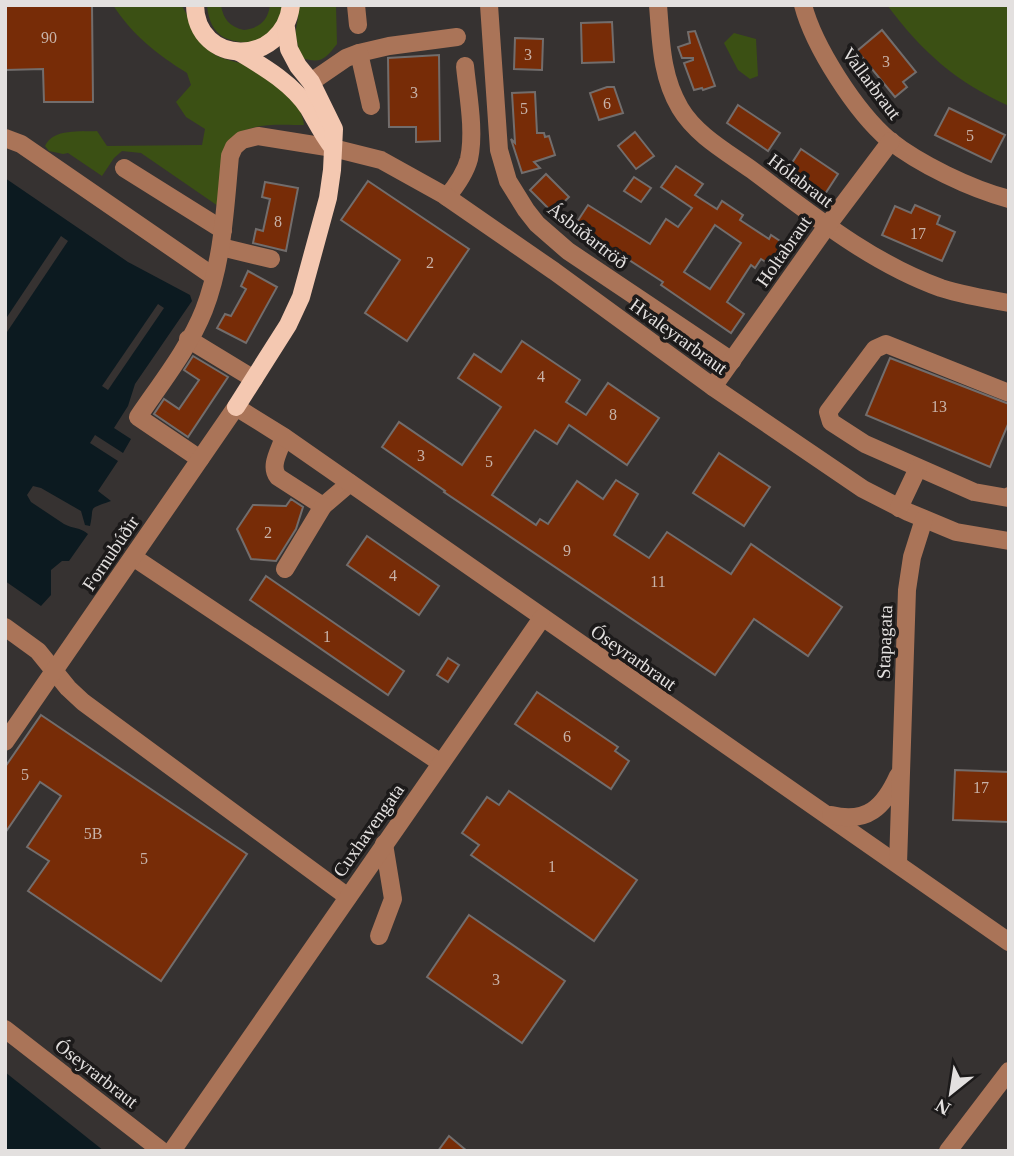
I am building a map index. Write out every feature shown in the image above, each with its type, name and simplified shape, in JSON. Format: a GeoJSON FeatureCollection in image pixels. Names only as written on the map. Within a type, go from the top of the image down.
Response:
{"type":"FeatureCollection","features":[{"type":"Feature","properties":{"kind":"main road"},"geometry":{"type":"LineString","coordinates":[[193,7],[199,24],[215,44],[227,50],[253,52],[266,47],[286,27],[291,5]]}},
{"type":"Feature","properties":{"kind":"main road","name":"Fornubúðir"},"geometry":{"type":"LineString","coordinates":[[236,407],[288,325],[309,275],[328,198],[334,129],[311,82],[298,66],[289,48],[286,27]]}},
{"type":"Feature","properties":{"kind":"main road"},"geometry":{"type":"LineString","coordinates":[[239,52],[293,90],[308,108],[319,131],[333,148]]}},
{"type":"Feature","properties":{"kind":"street"},"geometry":{"type":"LineString","coordinates":[[356,5],[358,25]]}},
{"type":"Feature","properties":{"kind":"street","name":"Ásbúðartröð"},"geometry":{"type":"LineString","coordinates":[[489,5],[499,150],[508,181],[526,210],[537,224],[568,251],[732,361]]}},
{"type":"Feature","properties":{"kind":"street","name":"Hólabraut"},"geometry":{"type":"LineString","coordinates":[[658,5],[665,74],[675,99],[692,126],[827,226],[912,276],[966,295],[1009,303]]}},
{"type":"Feature","properties":{"kind":"street","name":"Vallarbraut"},"geometry":{"type":"LineString","coordinates":[[803,5],[817,42],[834,72],[869,118],[891,141],[965,184],[1009,199]]}},
{"type":"Feature","properties":{"kind":"street"},"geometry":{"type":"LineString","coordinates":[[311,82],[346,58],[389,46],[457,37]]}},
{"type":"Feature","properties":{"kind":"street"},"geometry":{"type":"LineString","coordinates":[[359,54],[371,106]]}},
{"type":"Feature","properties":{"kind":"street"},"geometry":{"type":"LineString","coordinates":[[447,197],[460,180],[468,162],[471,144],[465,66]]}},
{"type":"Feature","properties":{"kind":"street"},"geometry":{"type":"LineString","coordinates":[[200,459],[138,417],[202,314],[222,238],[230,156],[234,147],[242,140],[258,136],[333,148]]}},
{"type":"Feature","properties":{"kind":"street"},"geometry":{"type":"LineString","coordinates":[[5,138],[21,144],[213,276]]}},
{"type":"Feature","properties":{"kind":"street","name":"Holtabraut"},"geometry":{"type":"LineString","coordinates":[[713,387],[891,141]]}},
{"type":"Feature","properties":{"kind":"street","name":"Hvaleyrarbraut"},"geometry":{"type":"LineString","coordinates":[[333,148],[381,160],[447,197],[713,387],[853,482],[899,508],[956,532],[1009,541]]}},
{"type":"Feature","properties":{"kind":"street"},"geometry":{"type":"LineString","coordinates":[[124,168],[222,238],[271,259]]}},
{"type":"Feature","properties":{"kind":"street"},"geometry":{"type":"LineString","coordinates":[[188,339],[254,379]]}},
{"type":"Feature","properties":{"kind":"street"},"geometry":{"type":"LineString","coordinates":[[1009,393],[886,344],[874,349],[828,412],[831,422],[865,444],[974,492],[1008,498],[1009,496]]}},
{"type":"Feature","properties":{"kind":"street","name":"Fornubúðir"},"geometry":{"type":"LineString","coordinates":[[55,671],[236,407]]}},
{"type":"Feature","properties":{"kind":"street","name":"Óseyrarbraut"},"geometry":{"type":"LineString","coordinates":[[236,407],[284,437],[1009,942]]}},
{"type":"Feature","properties":{"kind":"street"},"geometry":{"type":"LineString","coordinates":[[284,437],[273,471],[278,477],[328,503]]}},
{"type":"Feature","properties":{"kind":"street"},"geometry":{"type":"LineString","coordinates":[[899,508],[918,468]]}},
{"type":"Feature","properties":{"kind":"street"},"geometry":{"type":"LineString","coordinates":[[285,569],[328,503],[350,483]]}},
{"type":"Feature","properties":{"kind":"street","name":"Stapagata"},"geometry":{"type":"LineString","coordinates":[[898,864],[907,590],[912,557],[924,519]]}},
{"type":"Feature","properties":{"kind":"street"},"geometry":{"type":"LineString","coordinates":[[133,557],[441,763]]}},
{"type":"Feature","properties":{"kind":"street","name":"Cuxhavengata"},"geometry":{"type":"LineString","coordinates":[[172,1151],[542,618]]}},
{"type":"Feature","properties":{"kind":"street"},"geometry":{"type":"LineString","coordinates":[[5,627],[38,651],[83,702],[348,897]]}},
{"type":"Feature","properties":{"kind":"street"},"geometry":{"type":"LineString","coordinates":[[5,742],[55,671]]}},
{"type":"Feature","properties":{"kind":"street","name":"Stapagata"},"geometry":{"type":"LineString","coordinates":[[821,811],[843,817],[868,813],[886,799],[901,769]]}},
{"type":"Feature","properties":{"kind":"street"},"geometry":{"type":"LineString","coordinates":[[379,936],[393,900],[384,844]]}},
{"type":"Feature","properties":{"kind":"street","name":"Óseyrarbraut"},"geometry":{"type":"LineString","coordinates":[[5,1029],[162,1151]]}},
{"type":"Feature","properties":{"kind":"street"},"geometry":{"type":"LineString","coordinates":[[948,1151],[1009,1071]]}},
{"type":"Feature","properties":{"kind":"green space"},"geometry":{"type":"Polygon","coordinates":[[[113,5],[181,5],[200,40],[210,51],[264,75],[291,97],[302,115],[304,125],[253,128],[234,136],[227,143],[218,206],[141,153],[122,151],[102,176],[68,153],[49,151],[45,146],[54,136],[76,131],[97,131],[107,146],[202,145],[205,129],[186,117],[176,102],[191,85],[187,73],[146,44],[128,26],[113,5]]]}},
{"type":"Feature","properties":{"kind":"green space"},"geometry":{"type":"Polygon","coordinates":[[[207,5],[221,5],[228,22],[244,30],[262,23],[270,5],[286,5],[286,15],[260,43],[240,42],[217,32],[212,26],[207,5]]]}},
{"type":"Feature","properties":{"kind":"green space"},"geometry":{"type":"Polygon","coordinates":[[[296,5],[336,5],[337,44],[322,59],[301,58],[295,34],[298,18],[296,5]]]}},
{"type":"Feature","properties":{"kind":"green space"},"geometry":{"type":"Polygon","coordinates":[[[887,5],[1009,5],[1009,106],[973,87],[941,64],[913,37],[887,5]]]}},
{"type":"Feature","properties":{"kind":"green space"},"geometry":{"type":"Polygon","coordinates":[[[734,33],[756,39],[758,76],[750,79],[738,70],[724,43],[734,33]]]}},
{"type":"Feature","properties":{"kind":"shaded area"},"geometry":{"type":"Polygon","coordinates":[[[5,178],[128,262],[190,295],[192,301],[135,384],[128,406],[114,428],[131,439],[123,453],[95,435],[90,443],[118,461],[98,491],[111,501],[93,509],[90,526],[85,525],[81,511],[41,488],[33,486],[27,495],[31,502],[64,524],[88,534],[69,561],[62,561],[51,570],[51,595],[41,606],[5,581],[5,178]]]}},
{"type":"Feature","properties":{"kind":"shaded area"},"geometry":{"type":"Polygon","coordinates":[[[5,1072],[104,1151],[5,1151],[5,1072]]]}},
{"type":"Feature","properties":{"kind":"pier"},"geometry":{"type":"Polygon","coordinates":[[[61,236],[68,241],[5,335],[5,320],[61,236]]]}},
{"type":"Feature","properties":{"kind":"pier"},"geometry":{"type":"Polygon","coordinates":[[[158,304],[164,308],[108,390],[102,386],[158,304]]]}},
{"type":"Feature","properties":{"kind":"building"},"geometry":{"type":"Polygon","coordinates":[[[5,5],[92,5],[93,102],[44,102],[43,69],[5,70],[5,5]]]}},
{"type":"Feature","properties":{"kind":"building"},"geometry":{"type":"Polygon","coordinates":[[[612,22],[614,62],[582,63],[581,23],[612,22]]]}},
{"type":"Feature","properties":{"kind":"building"},"geometry":{"type":"Polygon","coordinates":[[[882,30],[916,72],[903,82],[907,87],[895,97],[857,51],[882,30]]]}},
{"type":"Feature","properties":{"kind":"building"},"geometry":{"type":"Polygon","coordinates":[[[695,31],[715,86],[703,90],[694,90],[684,63],[693,58],[682,58],[678,47],[690,43],[688,32],[695,31]]]}},
{"type":"Feature","properties":{"kind":"building"},"geometry":{"type":"Polygon","coordinates":[[[515,38],[543,39],[542,70],[514,69],[515,38]]]}},
{"type":"Feature","properties":{"kind":"building"},"geometry":{"type":"Polygon","coordinates":[[[439,55],[440,141],[416,142],[416,127],[389,127],[388,58],[439,55]]]}},
{"type":"Feature","properties":{"kind":"building"},"geometry":{"type":"Polygon","coordinates":[[[614,87],[623,113],[599,120],[590,93],[614,87]]]}},
{"type":"Feature","properties":{"kind":"building"},"geometry":{"type":"Polygon","coordinates":[[[535,92],[537,133],[549,136],[555,155],[534,162],[540,168],[522,173],[511,139],[515,143],[512,93],[535,92]]]}},
{"type":"Feature","properties":{"kind":"building"},"geometry":{"type":"Polygon","coordinates":[[[738,105],[780,133],[768,151],[727,123],[738,105]]]}},
{"type":"Feature","properties":{"kind":"building"},"geometry":{"type":"Polygon","coordinates":[[[949,108],[1005,135],[991,162],[935,135],[949,108]]]}},
{"type":"Feature","properties":{"kind":"building"},"geometry":{"type":"Polygon","coordinates":[[[635,132],[654,156],[636,169],[618,146],[635,132]]]}},
{"type":"Feature","properties":{"kind":"building"},"geometry":{"type":"Polygon","coordinates":[[[801,149],[838,174],[825,194],[788,169],[801,149]]]}},
{"type":"Feature","properties":{"kind":"building"},"geometry":{"type":"Polygon","coordinates":[[[676,166],[703,184],[695,195],[717,209],[722,201],[743,215],[740,220],[769,239],[771,235],[786,245],[772,266],[761,259],[755,268],[751,265],[727,302],[744,314],[731,333],[661,285],[663,282],[575,225],[588,205],[650,244],[666,219],[678,227],[692,208],[661,187],[676,166]],[[715,225],[684,272],[710,289],[741,243],[715,225]]]}},
{"type":"Feature","properties":{"kind":"building"},"geometry":{"type":"Polygon","coordinates":[[[546,174],[569,197],[553,213],[530,190],[546,174]]]}},
{"type":"Feature","properties":{"kind":"building"},"geometry":{"type":"Polygon","coordinates":[[[634,177],[651,188],[641,202],[624,191],[634,177]]]}},
{"type":"Feature","properties":{"kind":"building"},"geometry":{"type":"Polygon","coordinates":[[[368,181],[469,249],[407,341],[365,313],[400,260],[341,220],[368,181]]]}},
{"type":"Feature","properties":{"kind":"building"},"geometry":{"type":"Polygon","coordinates":[[[265,182],[298,188],[286,251],[253,243],[256,229],[263,231],[270,199],[262,197],[265,182]]]}},
{"type":"Feature","properties":{"kind":"building"},"geometry":{"type":"Polygon","coordinates":[[[915,205],[940,216],[937,224],[955,232],[942,261],[882,235],[895,206],[911,213],[915,205]]]}},
{"type":"Feature","properties":{"kind":"building"},"geometry":{"type":"Polygon","coordinates":[[[248,271],[277,287],[246,343],[217,328],[225,314],[231,316],[246,289],[241,286],[248,271]]]}},
{"type":"Feature","properties":{"kind":"building"},"geometry":{"type":"Polygon","coordinates":[[[522,341],[580,380],[566,402],[586,415],[608,383],[659,418],[627,465],[569,425],[557,444],[535,430],[492,495],[536,525],[540,519],[548,524],[577,481],[603,499],[616,480],[638,494],[614,535],[649,558],[667,532],[731,574],[751,544],[842,607],[808,656],[754,619],[715,675],[444,492],[382,447],[399,422],[462,465],[501,407],[458,378],[474,354],[501,372],[522,341]]]}},
{"type":"Feature","properties":{"kind":"building"},"geometry":{"type":"Polygon","coordinates":[[[193,356],[228,377],[188,437],[154,414],[164,399],[179,409],[199,380],[184,370],[193,356]]]}},
{"type":"Feature","properties":{"kind":"building"},"geometry":{"type":"Polygon","coordinates":[[[890,358],[1009,404],[1009,422],[990,467],[866,415],[890,358]]]}},
{"type":"Feature","properties":{"kind":"building"},"geometry":{"type":"Polygon","coordinates":[[[719,453],[770,487],[744,526],[693,493],[719,453]]]}},
{"type":"Feature","properties":{"kind":"building"},"geometry":{"type":"Polygon","coordinates":[[[291,499],[303,507],[296,529],[276,561],[251,559],[237,529],[253,505],[286,506],[291,499]]]}},
{"type":"Feature","properties":{"kind":"building"},"geometry":{"type":"Polygon","coordinates":[[[367,536],[439,586],[419,615],[347,565],[367,536]]]}},
{"type":"Feature","properties":{"kind":"building"},"geometry":{"type":"Polygon","coordinates":[[[266,576],[404,671],[388,695],[250,600],[266,576]]]}},
{"type":"Feature","properties":{"kind":"building"},"geometry":{"type":"Polygon","coordinates":[[[448,658],[459,665],[448,682],[437,675],[448,658]]]}},
{"type":"Feature","properties":{"kind":"building"},"geometry":{"type":"Polygon","coordinates":[[[537,692],[618,747],[615,751],[629,761],[611,789],[515,724],[537,692]]]}},
{"type":"Feature","properties":{"kind":"building"},"geometry":{"type":"Polygon","coordinates":[[[41,715],[247,854],[161,981],[28,891],[49,861],[27,847],[61,796],[40,782],[5,833],[5,767],[41,715]]]}},
{"type":"Feature","properties":{"kind":"building"},"geometry":{"type":"Polygon","coordinates":[[[955,770],[1009,772],[1009,822],[953,820],[955,770]]]}},
{"type":"Feature","properties":{"kind":"building"},"geometry":{"type":"Polygon","coordinates":[[[509,791],[637,880],[594,941],[471,855],[479,845],[462,833],[487,797],[499,805],[509,791]]]}},
{"type":"Feature","properties":{"kind":"building"},"geometry":{"type":"Polygon","coordinates":[[[469,915],[565,981],[522,1043],[427,977],[469,915]]]}},
{"type":"Feature","properties":{"kind":"building"},"geometry":{"type":"Polygon","coordinates":[[[449,1136],[467,1151],[438,1151],[449,1136]]]}}]}
